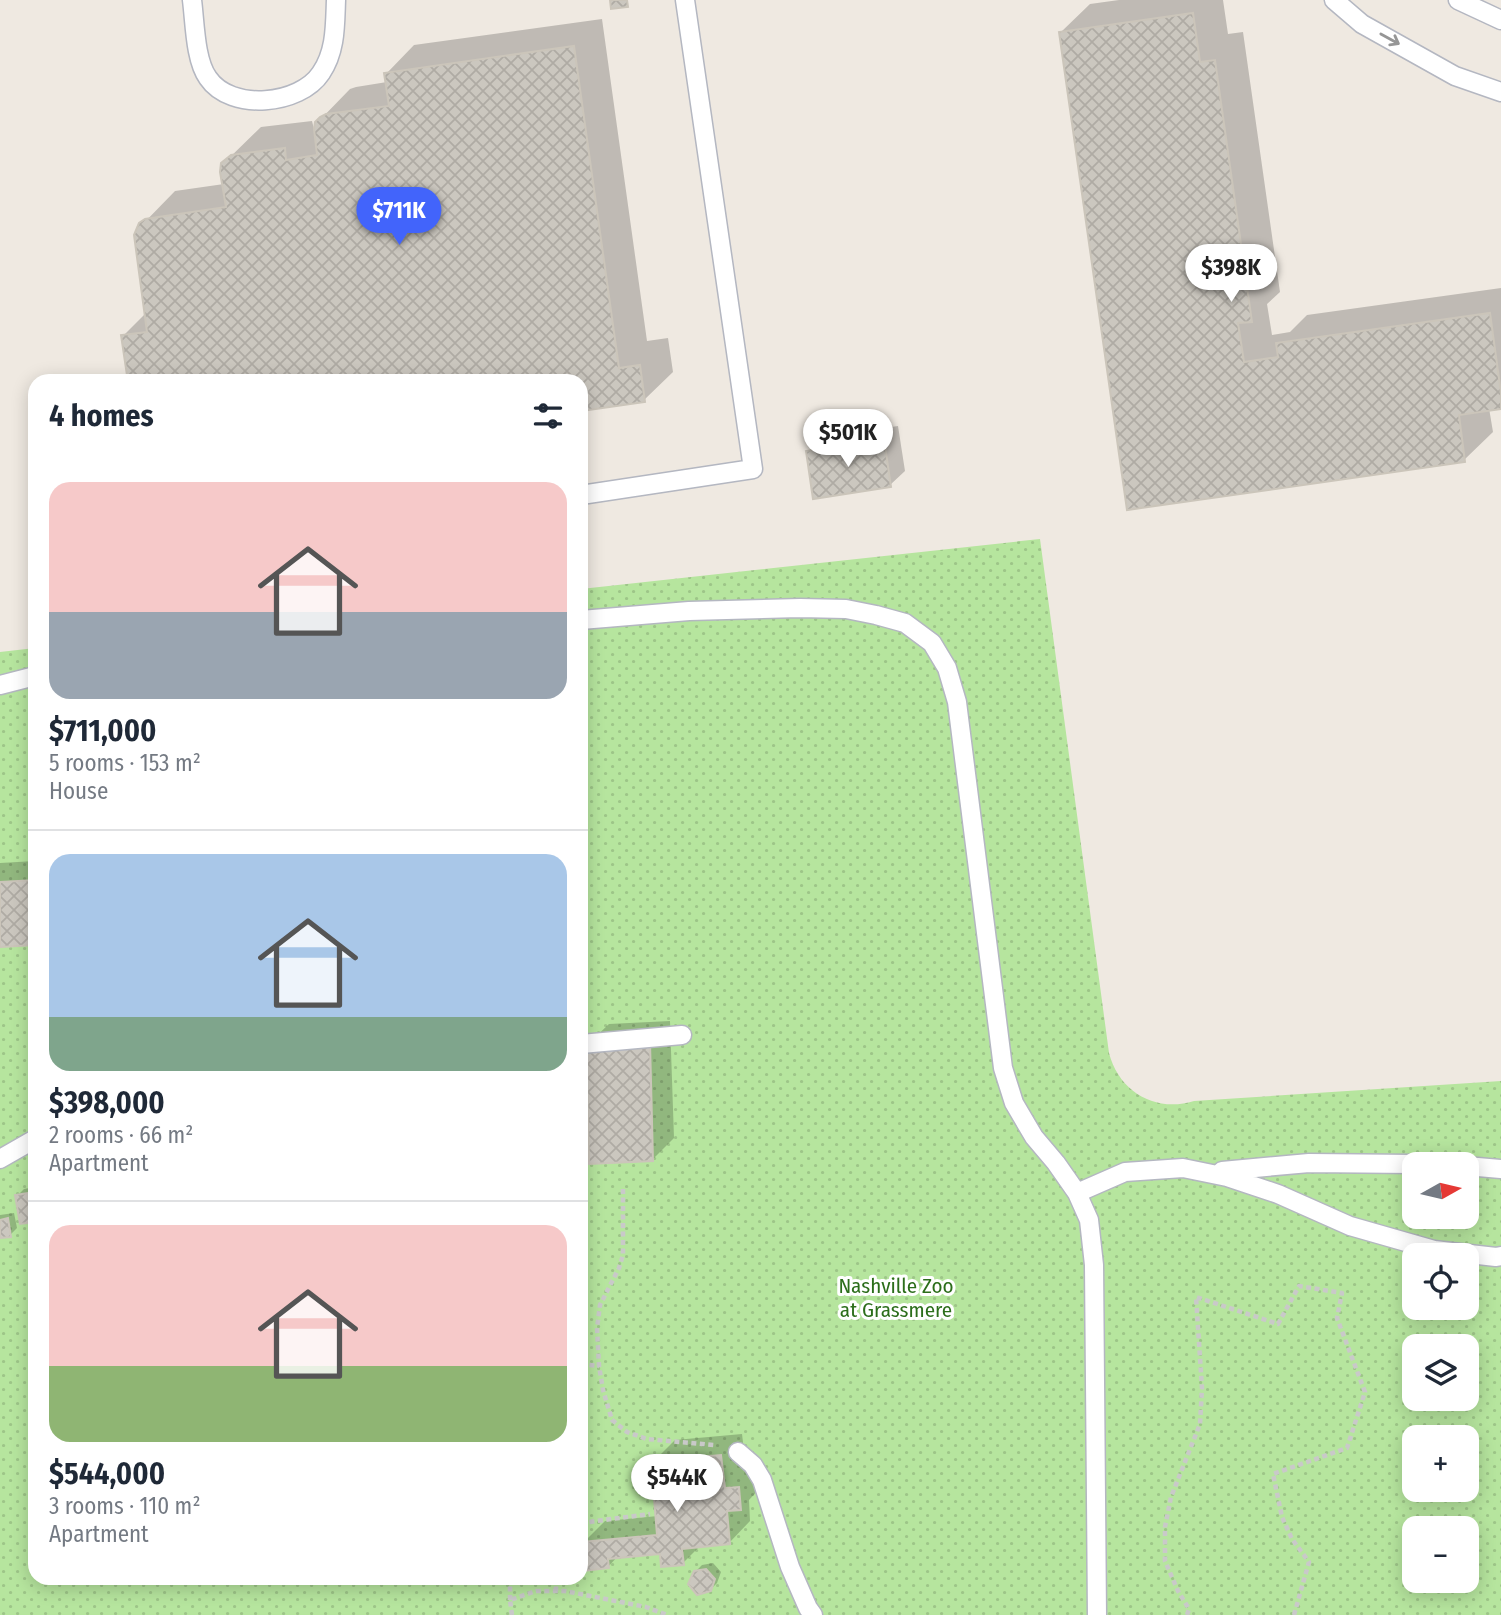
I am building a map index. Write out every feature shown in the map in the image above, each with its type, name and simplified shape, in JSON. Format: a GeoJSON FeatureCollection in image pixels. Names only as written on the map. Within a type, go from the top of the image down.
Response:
{"type":"FeatureCollection","features":[{"type":"Feature","properties":{"kind":"lane"},"geometry":{"type":"LineString","coordinates":[[192,0],[197,44],[207,77],[217,89],[225,93],[260,100],[286,97],[316,80],[332,49],[336,0]]}},
{"type":"Feature","properties":{"kind":"lane"},"geometry":{"type":"LineString","coordinates":[[588,494],[753,469],[685,0]]}},
{"type":"Feature","properties":{"kind":"lane"},"geometry":{"type":"LineString","coordinates":[[1334,0],[1362,24],[1444,70],[1501,92]]}},
{"type":"Feature","properties":{"kind":"lane"},"geometry":{"type":"LineString","coordinates":[[1458,0],[1501,20]]}},
{"type":"Feature","properties":{"kind":"lane"},"geometry":{"type":"LineString","coordinates":[[588,619],[689,611],[846,609],[905,623],[932,643],[947,668],[957,702],[1003,1068],[1014,1103],[1034,1138],[1077,1192],[1090,1220],[1094,1265],[1097,1615]]}},
{"type":"Feature","properties":{"kind":"lane"},"geometry":{"type":"LineString","coordinates":[[0,685],[28,678]]}},
{"type":"Feature","properties":{"kind":"lane"},"geometry":{"type":"LineString","coordinates":[[588,1043],[682,1035]]}},
{"type":"Feature","properties":{"kind":"lane"},"geometry":{"type":"LineString","coordinates":[[0,1159],[28,1143]]}},
{"type":"Feature","properties":{"kind":"lane"},"geometry":{"type":"LineString","coordinates":[[1208,1173],[1309,1163],[1402,1164]]}},
{"type":"Feature","properties":{"kind":"lane"},"geometry":{"type":"LineString","coordinates":[[1479,1167],[1501,1169]]}},
{"type":"Feature","properties":{"kind":"lane"},"geometry":{"type":"LineString","coordinates":[[1077,1192],[1125,1172],[1183,1168],[1227,1177],[1278,1194],[1350,1226],[1434,1250],[1501,1256]]}},
{"type":"Feature","properties":{"kind":"lane"},"geometry":{"type":"LineString","coordinates":[[738,1452],[753,1465],[762,1480],[790,1567],[813,1615]]}},
{"type":"Feature","properties":{"kind":"path"},"geometry":{"type":"LineString","coordinates":[[623,1189],[624,1255],[600,1305],[597,1328],[599,1366],[612,1420],[626,1433],[647,1439],[726,1447],[738,1452]]}},
{"type":"Feature","properties":{"kind":"path"},"geometry":{"type":"LineString","coordinates":[[1187,1615],[1189,1609],[1165,1561],[1165,1527],[1171,1497],[1200,1424],[1202,1388],[1196,1297],[1278,1324],[1299,1286],[1342,1293],[1337,1318],[1365,1392],[1347,1448],[1273,1474],[1282,1517],[1292,1539],[1309,1562],[1294,1615]]}},
{"type":"Feature","properties":{"kind":"path"},"geometry":{"type":"LineString","coordinates":[[588,1365],[599,1366]]}},
{"type":"Feature","properties":{"kind":"path"},"geometry":{"type":"LineString","coordinates":[[588,1522],[650,1514]]}},
{"type":"Feature","properties":{"kind":"path"},"geometry":{"type":"LineString","coordinates":[[510,1585],[512,1615]]}},
{"type":"Feature","properties":{"kind":"path"},"geometry":{"type":"LineString","coordinates":[[556,1585],[556,1591]]}},
{"type":"Feature","properties":{"kind":"path"},"geometry":{"type":"LineString","coordinates":[[510,1601],[536,1591],[565,1591],[646,1607],[667,1615]]}},
{"type":"Feature","properties":{"kind":"green space","name":"Nashville Zoo at Grassmere"},"geometry":{"type":"Polygon","coordinates":[[[1040,539],[1109,1053],[1121,1079],[1141,1096],[1166,1104],[1501,1081],[1501,1615],[0,1615],[0,652],[28,649],[28,1585],[588,1585],[588,588],[1040,539]]]}},
{"type":"Feature","properties":{"kind":"building"},"geometry":{"type":"Polygon","coordinates":[[[610,0],[627,0],[628,7],[611,9],[610,0]]]}},
{"type":"Feature","properties":{"kind":"building"},"geometry":{"type":"Polygon","coordinates":[[[1193,13],[1200,62],[1215,60],[1252,322],[1238,323],[1244,362],[1278,357],[1276,343],[1490,313],[1501,409],[1459,415],[1465,462],[1127,510],[1059,32],[1193,13]]]}},
{"type":"Feature","properties":{"kind":"building"},"geometry":{"type":"Polygon","coordinates":[[[574,46],[619,368],[640,365],[645,402],[588,410],[588,374],[127,374],[121,335],[147,332],[134,235],[139,223],[145,219],[226,207],[220,172],[221,163],[231,155],[285,148],[286,160],[317,155],[314,129],[315,122],[320,117],[389,106],[384,73],[574,46]]]}},
{"type":"Feature","properties":{"kind":"building"},"geometry":{"type":"Polygon","coordinates":[[[884,439],[891,487],[813,499],[806,451],[884,439]]]}},
{"type":"Feature","properties":{"kind":"building"},"geometry":{"type":"Polygon","coordinates":[[[28,880],[28,945],[0,947],[0,882],[28,880]]]}},
{"type":"Feature","properties":{"kind":"building"},"geometry":{"type":"Polygon","coordinates":[[[650,1042],[653,1161],[589,1164],[588,1044],[650,1042]]]}},
{"type":"Feature","properties":{"kind":"building"},"geometry":{"type":"Polygon","coordinates":[[[28,1193],[28,1223],[20,1224],[15,1195],[28,1193]]]}},
{"type":"Feature","properties":{"kind":"building"},"geometry":{"type":"Polygon","coordinates":[[[8,1218],[11,1237],[0,1238],[0,1220],[8,1218]]]}},
{"type":"Feature","properties":{"kind":"building"},"geometry":{"type":"Polygon","coordinates":[[[721,1455],[725,1488],[739,1487],[741,1510],[727,1511],[730,1544],[682,1549],[684,1565],[661,1567],[660,1554],[608,1559],[609,1568],[588,1571],[588,1541],[657,1535],[651,1461],[721,1455]]]}},
{"type":"Feature","properties":{"kind":"building"},"geometry":{"type":"Polygon","coordinates":[[[706,1569],[715,1579],[711,1591],[697,1595],[688,1584],[694,1571],[706,1569]]]}}]}
